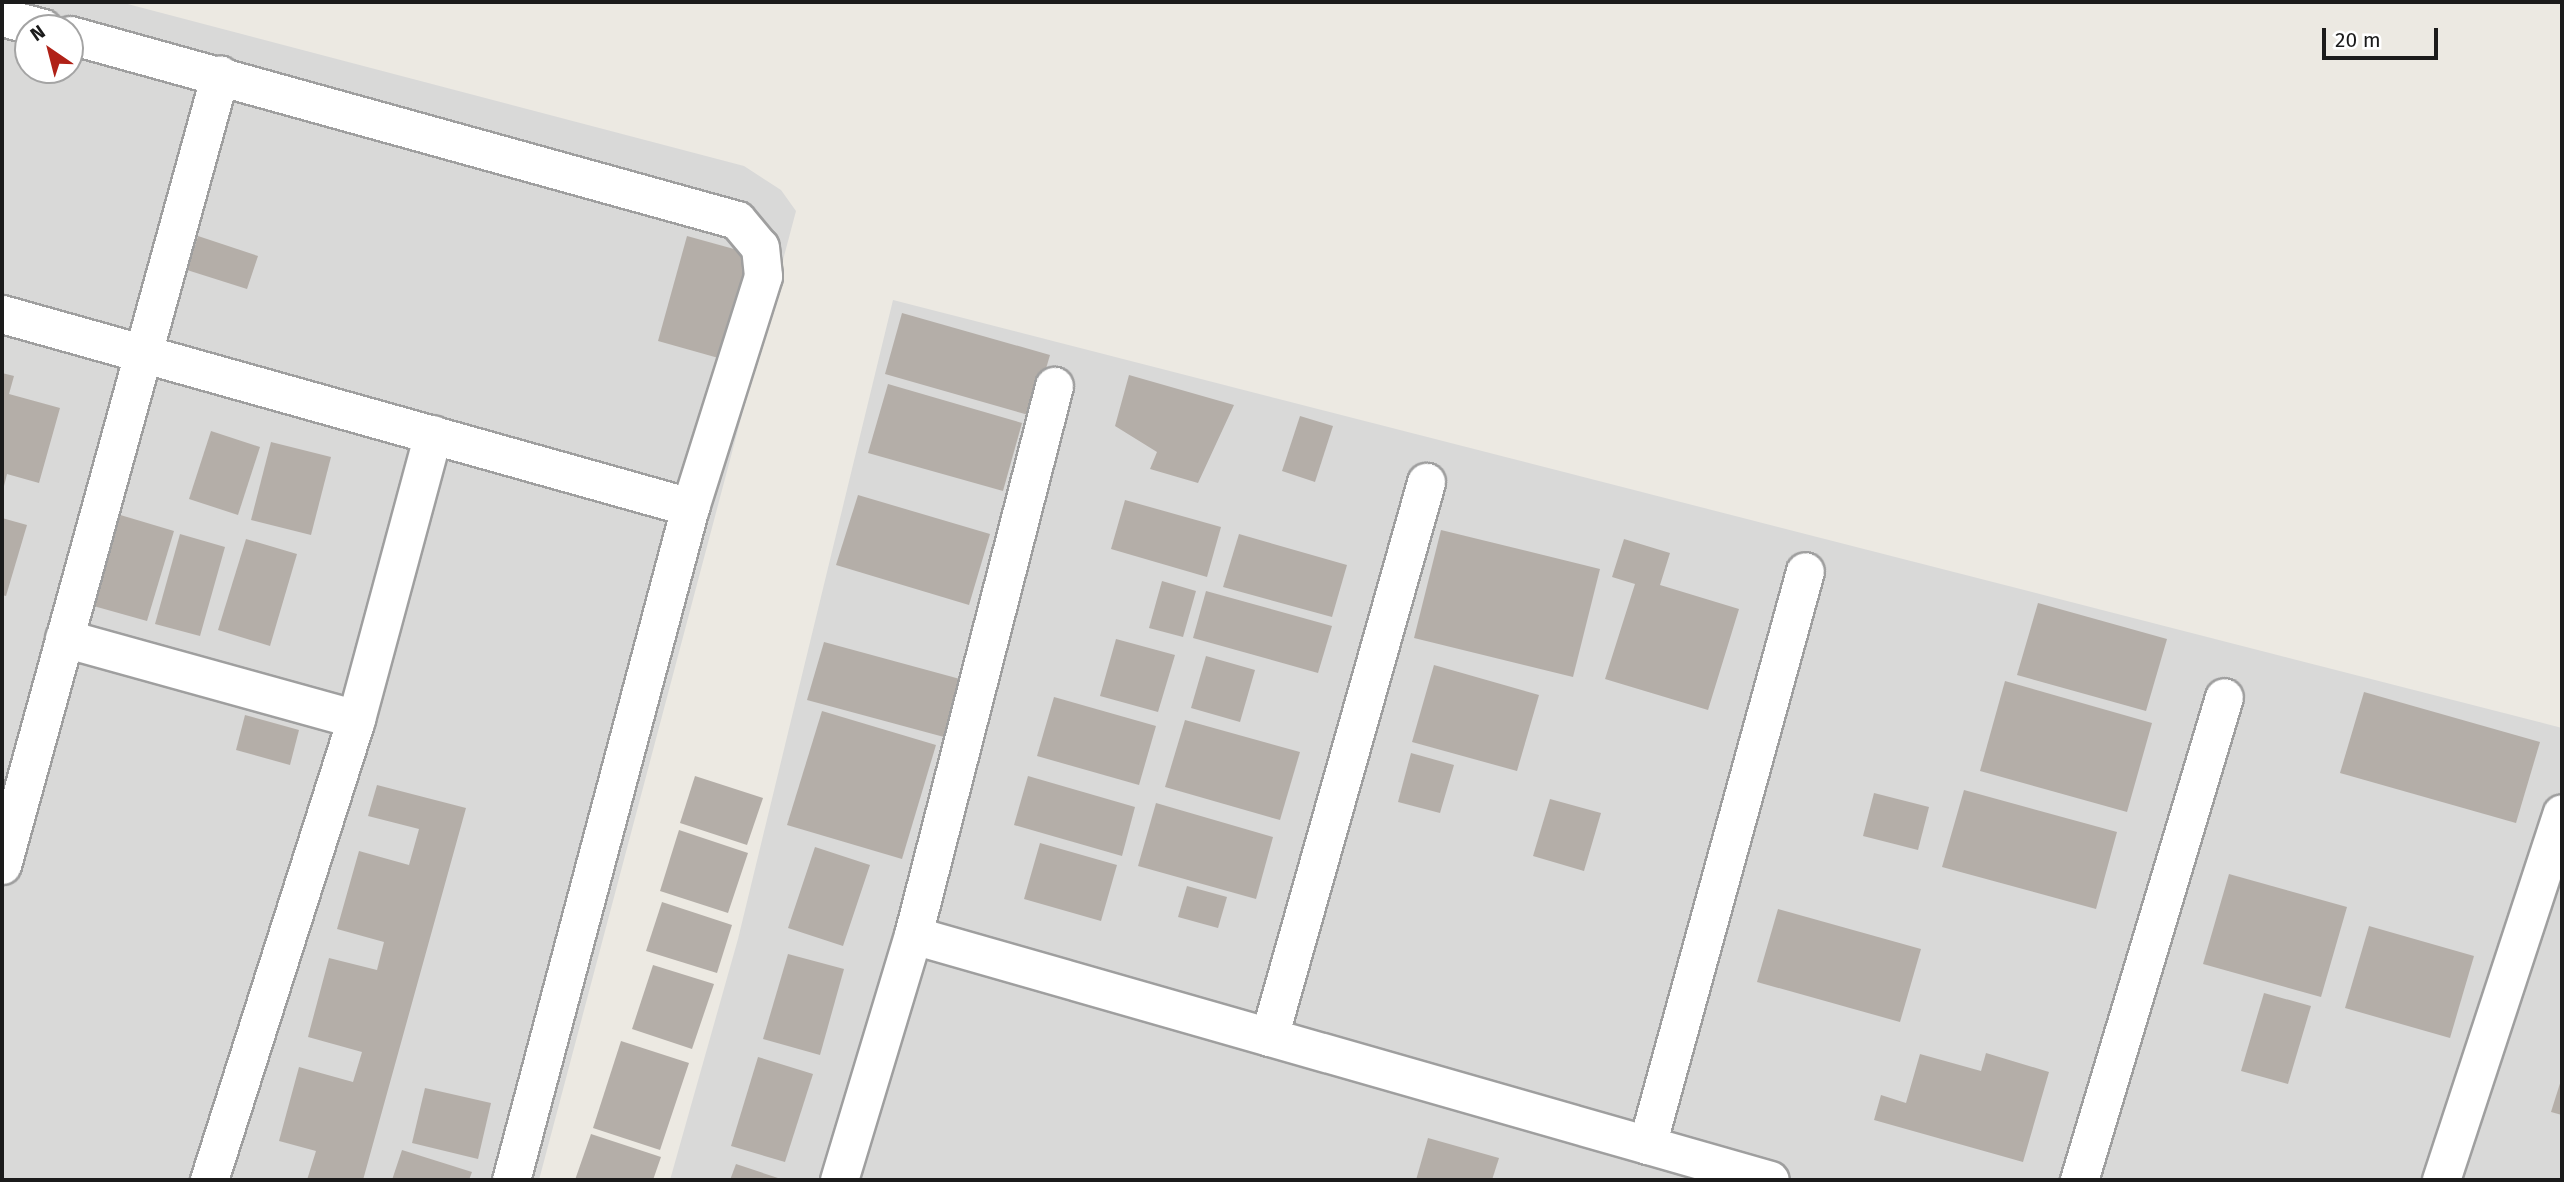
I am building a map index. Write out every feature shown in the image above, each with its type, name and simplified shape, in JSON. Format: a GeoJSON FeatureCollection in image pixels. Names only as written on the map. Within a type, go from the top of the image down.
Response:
{"type":"FeatureCollection","features":[{"type":"Feature","properties":{"kind":"street"},"geometry":{"type":"LineString","coordinates":[[84,39],[220,74],[737,220],[760,247],[762,276],[690,507],[511,1180]]}},
{"type":"Feature","properties":{"kind":"street"},"geometry":{"type":"LineString","coordinates":[[2,865],[220,74]]}},
{"type":"Feature","properties":{"kind":"street"},"geometry":{"type":"LineString","coordinates":[[2,314],[690,507]]}},
{"type":"Feature","properties":{"kind":"street"},"geometry":{"type":"LineString","coordinates":[[839,1180],[913,935],[1054,386]]}},
{"type":"Feature","properties":{"kind":"street"},"geometry":{"type":"LineString","coordinates":[[209,1180],[356,719],[433,434]]}},
{"type":"Feature","properties":{"kind":"street"},"geometry":{"type":"LineString","coordinates":[[1269,1037],[1426,482]]}},
{"type":"Feature","properties":{"kind":"street"},"geometry":{"type":"LineString","coordinates":[[1647,1145],[1805,571]]}},
{"type":"Feature","properties":{"kind":"street"},"geometry":{"type":"LineString","coordinates":[[64,638],[356,719]]}},
{"type":"Feature","properties":{"kind":"street"},"geometry":{"type":"LineString","coordinates":[[2079,1180],[2224,697]]}},
{"type":"Feature","properties":{"kind":"street"},"geometry":{"type":"LineString","coordinates":[[2441,1180],[2562,813]]}},
{"type":"Feature","properties":{"kind":"street"},"geometry":{"type":"LineString","coordinates":[[913,935],[1770,1180]]}},
{"type":"Feature","properties":{"kind":"shaded area"},"geometry":{"type":"Polygon","coordinates":[[[2,2],[120,2],[744,166],[781,190],[796,211],[539,1180],[2,1180],[2,2]]]}},
{"type":"Feature","properties":{"kind":"shaded area"},"geometry":{"type":"Polygon","coordinates":[[[893,300],[2562,728],[2562,1180],[670,1180],[738,939],[893,300]]]}},
{"type":"Feature","properties":{"kind":"building"},"geometry":{"type":"Polygon","coordinates":[[[198,236],[258,256],[247,289],[187,270],[198,236]]]}},
{"type":"Feature","properties":{"kind":"building"},"geometry":{"type":"Polygon","coordinates":[[[687,236],[752,254],[722,359],[658,341],[687,236]]]}},
{"type":"Feature","properties":{"kind":"building"},"geometry":{"type":"Polygon","coordinates":[[[902,313],[1050,355],[1032,416],[885,374],[902,313]]]}},
{"type":"Feature","properties":{"kind":"building"},"geometry":{"type":"Polygon","coordinates":[[[2,373],[14,376],[9,394],[60,408],[39,483],[7,474],[3,490],[2,373]]]}},
{"type":"Feature","properties":{"kind":"building"},"geometry":{"type":"Polygon","coordinates":[[[1129,375],[1234,405],[1198,483],[1150,469],[1157,452],[1115,426],[1129,375]]]}},
{"type":"Feature","properties":{"kind":"building"},"geometry":{"type":"Polygon","coordinates":[[[888,384],[1022,423],[1003,491],[868,453],[888,384]]]}},
{"type":"Feature","properties":{"kind":"building"},"geometry":{"type":"Polygon","coordinates":[[[1300,416],[1333,426],[1315,482],[1282,471],[1300,416]]]}},
{"type":"Feature","properties":{"kind":"building"},"geometry":{"type":"Polygon","coordinates":[[[211,431],[260,447],[238,515],[189,499],[211,431]]]}},
{"type":"Feature","properties":{"kind":"building"},"geometry":{"type":"Polygon","coordinates":[[[271,442],[331,457],[311,535],[251,520],[271,442]]]}},
{"type":"Feature","properties":{"kind":"building"},"geometry":{"type":"Polygon","coordinates":[[[858,495],[990,534],[969,605],[836,565],[858,495]]]}},
{"type":"Feature","properties":{"kind":"building"},"geometry":{"type":"Polygon","coordinates":[[[1125,500],[1221,527],[1207,577],[1111,549],[1125,500]]]}},
{"type":"Feature","properties":{"kind":"building"},"geometry":{"type":"Polygon","coordinates":[[[117,514],[174,531],[147,621],[90,605],[117,514]]]}},
{"type":"Feature","properties":{"kind":"building"},"geometry":{"type":"Polygon","coordinates":[[[2,518],[27,525],[6,596],[2,595],[2,518]]]}},
{"type":"Feature","properties":{"kind":"building"},"geometry":{"type":"Polygon","coordinates":[[[1441,530],[1600,569],[1573,677],[1414,638],[1441,530]]]}},
{"type":"Feature","properties":{"kind":"building"},"geometry":{"type":"Polygon","coordinates":[[[180,534],[225,547],[200,636],[155,624],[180,534]]]}},
{"type":"Feature","properties":{"kind":"building"},"geometry":{"type":"Polygon","coordinates":[[[1239,534],[1347,565],[1332,617],[1223,587],[1239,534]]]}},
{"type":"Feature","properties":{"kind":"building"},"geometry":{"type":"Polygon","coordinates":[[[246,539],[297,554],[270,646],[218,630],[246,539]]]}},
{"type":"Feature","properties":{"kind":"building"},"geometry":{"type":"Polygon","coordinates":[[[1624,539],[1670,553],[1660,585],[1739,609],[1708,710],[1605,679],[1635,584],[1612,577],[1624,539]]]}},
{"type":"Feature","properties":{"kind":"building"},"geometry":{"type":"Polygon","coordinates":[[[1162,581],[1196,591],[1183,637],[1149,628],[1162,581]]]}},
{"type":"Feature","properties":{"kind":"building"},"geometry":{"type":"Polygon","coordinates":[[[1206,591],[1332,626],[1318,673],[1193,638],[1206,591]]]}},
{"type":"Feature","properties":{"kind":"building"},"geometry":{"type":"Polygon","coordinates":[[[2038,603],[2167,639],[2146,711],[2017,675],[2038,603]]]}},
{"type":"Feature","properties":{"kind":"building"},"geometry":{"type":"Polygon","coordinates":[[[1116,639],[1175,655],[1158,712],[1100,696],[1116,639]]]}},
{"type":"Feature","properties":{"kind":"building"},"geometry":{"type":"Polygon","coordinates":[[[824,642],[960,679],[944,737],[807,700],[824,642]]]}},
{"type":"Feature","properties":{"kind":"building"},"geometry":{"type":"Polygon","coordinates":[[[1206,656],[1255,670],[1240,722],[1191,708],[1206,656]]]}},
{"type":"Feature","properties":{"kind":"building"},"geometry":{"type":"Polygon","coordinates":[[[1434,665],[1539,695],[1517,771],[1412,742],[1434,665]]]}},
{"type":"Feature","properties":{"kind":"building"},"geometry":{"type":"Polygon","coordinates":[[[2005,681],[2152,723],[2127,812],[1980,771],[2005,681]]]}},
{"type":"Feature","properties":{"kind":"building"},"geometry":{"type":"Polygon","coordinates":[[[2364,692],[2540,742],[2516,823],[2340,773],[2364,692]]]}},
{"type":"Feature","properties":{"kind":"building"},"geometry":{"type":"Polygon","coordinates":[[[1054,697],[1156,726],[1139,785],[1037,756],[1054,697]]]}},
{"type":"Feature","properties":{"kind":"building"},"geometry":{"type":"Polygon","coordinates":[[[822,711],[936,745],[902,859],[787,825],[822,711]]]}},
{"type":"Feature","properties":{"kind":"building"},"geometry":{"type":"Polygon","coordinates":[[[245,715],[299,730],[290,765],[236,750],[245,715]]]}},
{"type":"Feature","properties":{"kind":"building"},"geometry":{"type":"Polygon","coordinates":[[[1185,720],[1300,752],[1280,820],[1165,787],[1185,720]]]}},
{"type":"Feature","properties":{"kind":"building"},"geometry":{"type":"Polygon","coordinates":[[[1411,753],[1454,765],[1440,813],[1398,802],[1411,753]]]}},
{"type":"Feature","properties":{"kind":"building"},"geometry":{"type":"Polygon","coordinates":[[[695,776],[763,798],[747,845],[680,823],[695,776]]]}},
{"type":"Feature","properties":{"kind":"building"},"geometry":{"type":"Polygon","coordinates":[[[1028,776],[1135,807],[1122,856],[1014,825],[1028,776]]]}},
{"type":"Feature","properties":{"kind":"building"},"geometry":{"type":"Polygon","coordinates":[[[377,785],[466,808],[363,1180],[307,1180],[316,1151],[279,1141],[299,1067],[353,1082],[362,1052],[308,1037],[329,958],[377,970],[384,942],[337,929],[359,851],[409,865],[419,829],[368,816],[377,785]]]}},
{"type":"Feature","properties":{"kind":"building"},"geometry":{"type":"Polygon","coordinates":[[[1964,790],[2117,832],[2096,909],[1942,867],[1964,790]]]}},
{"type":"Feature","properties":{"kind":"building"},"geometry":{"type":"Polygon","coordinates":[[[1874,793],[1929,807],[1918,850],[1863,836],[1874,793]]]}},
{"type":"Feature","properties":{"kind":"building"},"geometry":{"type":"Polygon","coordinates":[[[1550,799],[1601,813],[1584,871],[1533,856],[1550,799]]]}},
{"type":"Feature","properties":{"kind":"building"},"geometry":{"type":"Polygon","coordinates":[[[1156,803],[1273,837],[1256,899],[1138,866],[1156,803]]]}},
{"type":"Feature","properties":{"kind":"building"},"geometry":{"type":"Polygon","coordinates":[[[679,830],[748,853],[728,913],[660,891],[679,830]]]}},
{"type":"Feature","properties":{"kind":"building"},"geometry":{"type":"Polygon","coordinates":[[[1040,843],[1117,865],[1101,921],[1024,899],[1040,843]]]}},
{"type":"Feature","properties":{"kind":"building"},"geometry":{"type":"Polygon","coordinates":[[[815,847],[870,865],[843,946],[788,928],[815,847]]]}},
{"type":"Feature","properties":{"kind":"building"},"geometry":{"type":"Polygon","coordinates":[[[2229,874],[2347,907],[2321,997],[2203,964],[2229,874]]]}},
{"type":"Feature","properties":{"kind":"building"},"geometry":{"type":"Polygon","coordinates":[[[1187,886],[1227,897],[1218,928],[1178,917],[1187,886]]]}},
{"type":"Feature","properties":{"kind":"building"},"geometry":{"type":"Polygon","coordinates":[[[662,902],[732,925],[717,973],[646,951],[662,902]]]}},
{"type":"Feature","properties":{"kind":"building"},"geometry":{"type":"Polygon","coordinates":[[[1778,909],[1921,949],[1900,1022],[1757,982],[1778,909]]]}},
{"type":"Feature","properties":{"kind":"building"},"geometry":{"type":"Polygon","coordinates":[[[2369,926],[2474,956],[2450,1038],[2345,1008],[2369,926]]]}},
{"type":"Feature","properties":{"kind":"building"},"geometry":{"type":"Polygon","coordinates":[[[788,954],[844,969],[820,1055],[763,1039],[788,954]]]}},
{"type":"Feature","properties":{"kind":"building"},"geometry":{"type":"Polygon","coordinates":[[[653,965],[714,984],[692,1049],[632,1029],[653,965]]]}},
{"type":"Feature","properties":{"kind":"building"},"geometry":{"type":"Polygon","coordinates":[[[2264,993],[2311,1006],[2288,1084],[2241,1071],[2264,993]]]}},
{"type":"Feature","properties":{"kind":"building"},"geometry":{"type":"Polygon","coordinates":[[[621,1041],[689,1063],[660,1150],[593,1128],[621,1041]]]}},
{"type":"Feature","properties":{"kind":"building"},"geometry":{"type":"Polygon","coordinates":[[[1986,1053],[2049,1072],[2023,1162],[1874,1120],[1881,1095],[1906,1103],[1920,1054],[1981,1071],[1986,1053]]]}},
{"type":"Feature","properties":{"kind":"building"},"geometry":{"type":"Polygon","coordinates":[[[758,1057],[813,1074],[785,1162],[731,1146],[758,1057]]]}},
{"type":"Feature","properties":{"kind":"building"},"geometry":{"type":"Polygon","coordinates":[[[2562,1077],[2562,1115],[2551,1112],[2562,1077]]]}},
{"type":"Feature","properties":{"kind":"building"},"geometry":{"type":"Polygon","coordinates":[[[425,1088],[491,1103],[478,1159],[412,1143],[425,1088]]]}},
{"type":"Feature","properties":{"kind":"building"},"geometry":{"type":"Polygon","coordinates":[[[591,1134],[661,1157],[653,1180],[575,1180],[591,1134]]]}},
{"type":"Feature","properties":{"kind":"building"},"geometry":{"type":"Polygon","coordinates":[[[1428,1138],[1499,1158],[1492,1180],[1416,1180],[1428,1138]]]}},
{"type":"Feature","properties":{"kind":"building"},"geometry":{"type":"Polygon","coordinates":[[[402,1150],[472,1172],[469,1180],[392,1180],[402,1150]]]}},
{"type":"Feature","properties":{"kind":"building"},"geometry":{"type":"Polygon","coordinates":[[[736,1164],[784,1180],[730,1180],[736,1164]]]}}]}
